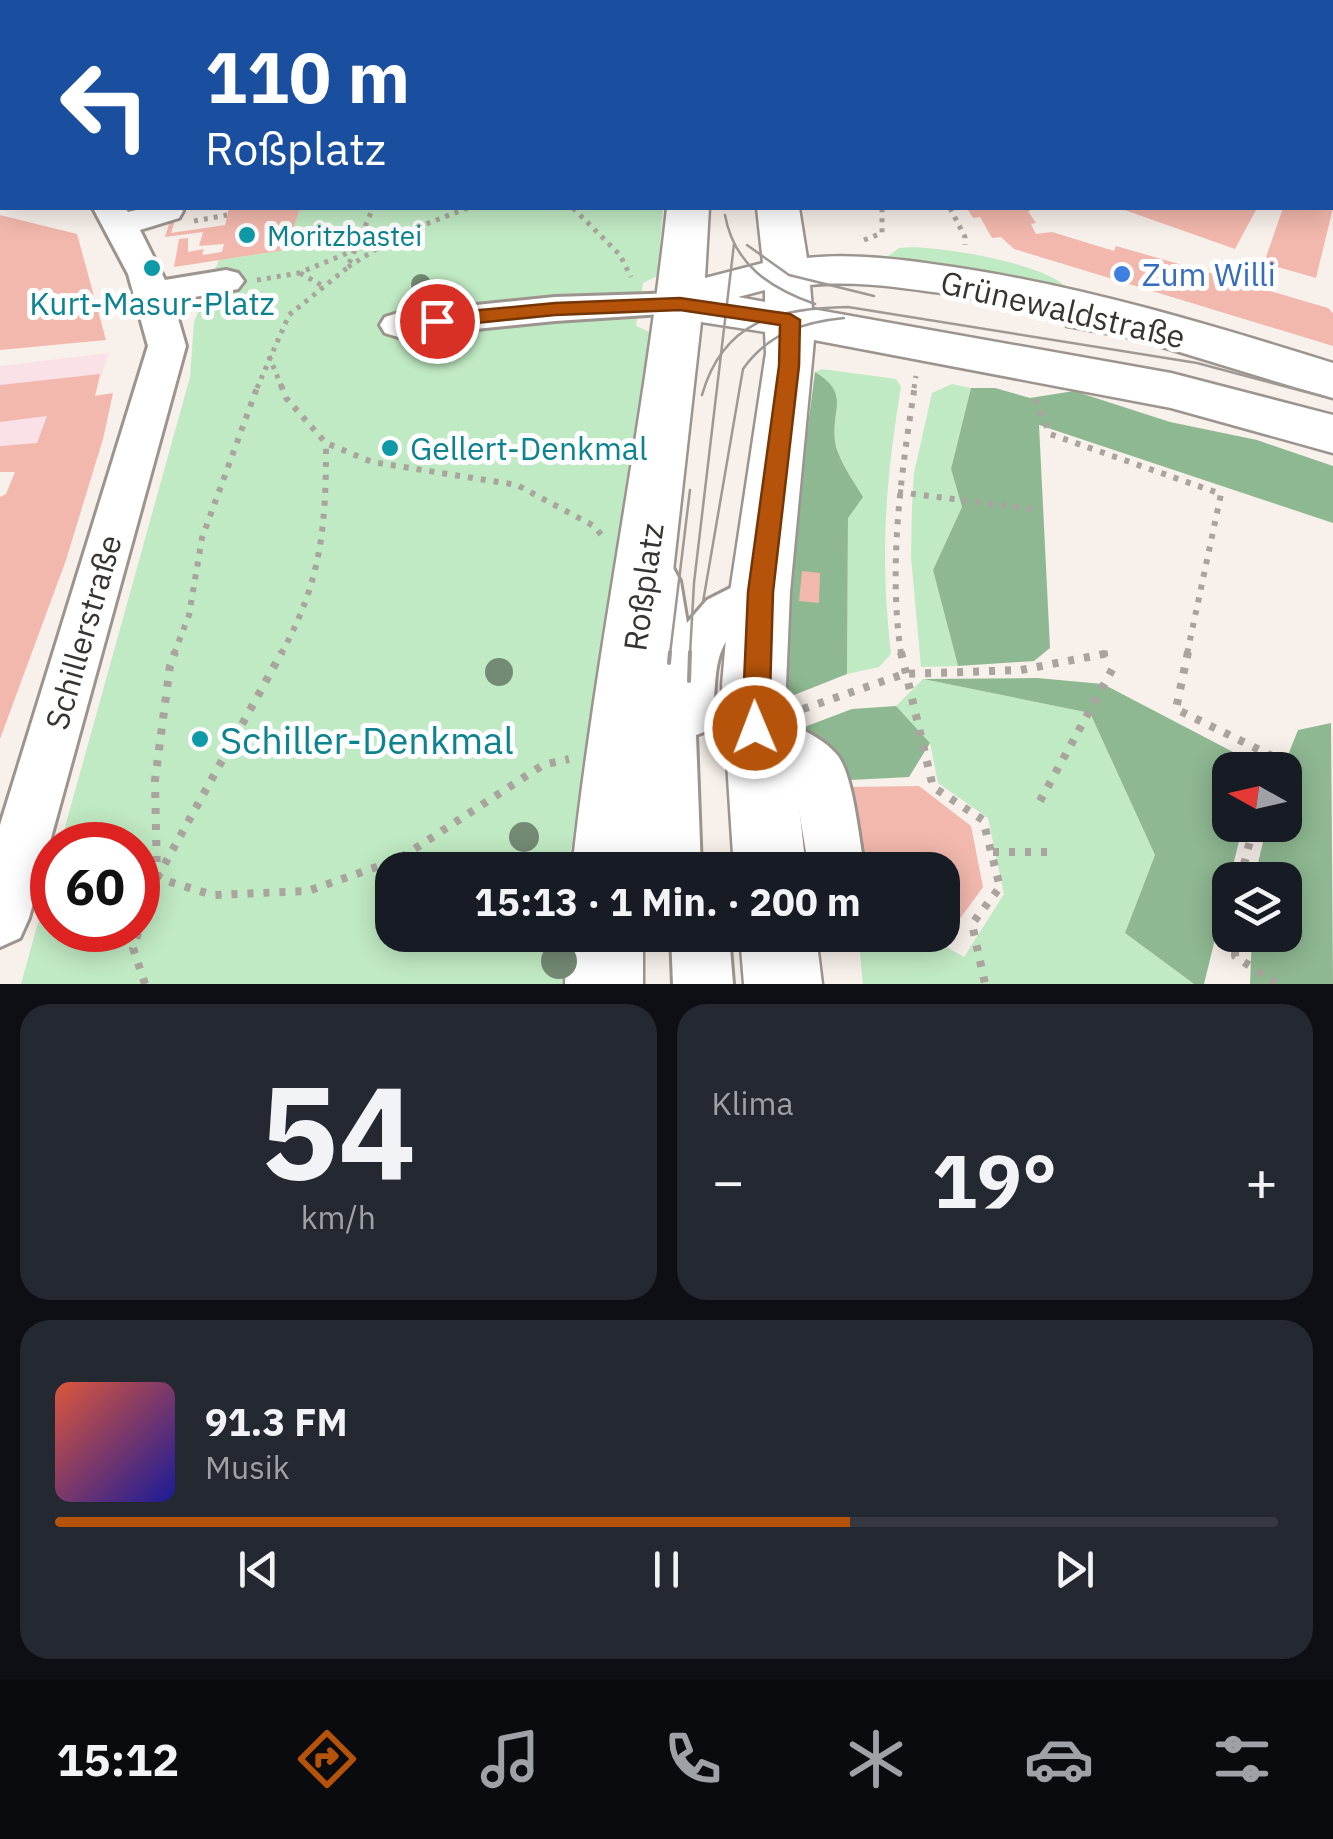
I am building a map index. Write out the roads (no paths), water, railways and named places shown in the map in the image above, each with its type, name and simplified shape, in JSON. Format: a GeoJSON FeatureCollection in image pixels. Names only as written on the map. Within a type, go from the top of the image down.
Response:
{"type":"FeatureCollection","features":[{"type":"Feature","properties":{"kind":"main road","name":"Roßplatz"},"geometry":{"type":"LineString","coordinates":[[610,852],[631,545],[680,304],[688,210]]}},
{"type":"Feature","properties":{"kind":"main road"},"geometry":{"type":"LineString","coordinates":[[680,304],[723,284],[782,235]]}},
{"type":"Feature","properties":{"kind":"main road"},"geometry":{"type":"LineString","coordinates":[[770,852],[771,726],[754,685],[760,592],[789,366],[790,320],[782,235]]}},
{"type":"Feature","properties":{"kind":"main road","name":"Grünewaldstraße"},"geometry":{"type":"LineString","coordinates":[[782,235],[850,268],[892,254],[1019,294],[1126,318],[1333,382]]}},
{"type":"Feature","properties":{"kind":"main road"},"geometry":{"type":"LineString","coordinates":[[680,304],[790,320]]}},
{"type":"Feature","properties":{"kind":"main road","name":"Grünewaldstraße"},"geometry":{"type":"LineString","coordinates":[[790,320],[1163,388],[1333,434]]}},
{"type":"Feature","properties":{"kind":"main road"},"geometry":{"type":"LineString","coordinates":[[604,984],[605,952]]}},
{"type":"Feature","properties":{"kind":"main road"},"geometry":{"type":"LineString","coordinates":[[780,952],[783,984]]}},
{"type":"Feature","properties":{"kind":"street"},"geometry":{"type":"LineString","coordinates":[[175,217],[115,216],[151,293],[233,281]]}},
{"type":"Feature","properties":{"kind":"street","name":"Schillerstraße"},"geometry":{"type":"LineString","coordinates":[[4,892],[167,346],[151,293]]}},
{"type":"Feature","properties":{"kind":"street"},"geometry":{"type":"LineString","coordinates":[[398,324],[555,309],[680,304]]}},
{"type":"Feature","properties":{"kind":"street"},"geometry":{"type":"LineString","coordinates":[[631,545],[668,664],[673,852]]}},
{"type":"Feature","properties":{"kind":"street"},"geometry":{"type":"LineString","coordinates":[[695,852],[690,681],[716,619],[760,592]]}},
{"type":"Feature","properties":{"kind":"street"},"geometry":{"type":"LineString","coordinates":[[771,726],[788,748],[819,773],[833,852]]}},
{"type":"Feature","properties":{"kind":"street"},"geometry":{"type":"LineString","coordinates":[[677,952],[678,984]]}},
{"type":"Feature","properties":{"kind":"street"},"geometry":{"type":"LineString","coordinates":[[701,952],[703,984]]}},
{"type":"Feature","properties":{"kind":"tram line"},"geometry":{"type":"LineString","coordinates":[[725,215],[737,248],[756,272],[815,304]]}},
{"type":"Feature","properties":{"kind":"tram line"},"geometry":{"type":"LineString","coordinates":[[721,355],[734,244]]}},
{"type":"Feature","properties":{"kind":"tram line"},"geometry":{"type":"LineString","coordinates":[[747,245],[789,275],[874,296]]}},
{"type":"Feature","properties":{"kind":"tram line"},"geometry":{"type":"LineString","coordinates":[[721,355],[739,335],[776,316],[848,307],[1197,363],[1325,397]]}},
{"type":"Feature","properties":{"kind":"tram line"},"geometry":{"type":"LineString","coordinates":[[703,602],[743,369],[763,347],[787,332],[844,318]]}},
{"type":"Feature","properties":{"kind":"tram line"},"geometry":{"type":"LineString","coordinates":[[1066,327],[1170,346]]}},
{"type":"Feature","properties":{"kind":"tram line"},"geometry":{"type":"LineString","coordinates":[[690,654],[694,583],[721,355]]}},
{"type":"Feature","properties":{"kind":"tram line"},"geometry":{"type":"LineString","coordinates":[[702,395],[721,355]]}},
{"type":"Feature","properties":{"kind":"tram line"},"geometry":{"type":"LineString","coordinates":[[670,654],[690,490]]}},
{"type":"Feature","properties":{"kind":"tram line"},"geometry":{"type":"LineString","coordinates":[[669,663],[670,652]]}},
{"type":"Feature","properties":{"kind":"tram line"},"geometry":{"type":"LineString","coordinates":[[689,681],[690,652]]}},
{"type":"Feature","properties":{"kind":"place","name":"Moritzbastei"},"geometry":{"type":"Point","coordinates":[247,235]}},
{"type":"Feature","properties":{"kind":"place","name":"Kurt-Masur-Platz"},"geometry":{"type":"Point","coordinates":[152,268]}},
{"type":"Feature","properties":{"kind":"place","name":"Zum Willi"},"geometry":{"type":"Point","coordinates":[1122,274]}},
{"type":"Feature","properties":{"kind":"place","name":"Gellert-Denkmal"},"geometry":{"type":"Point","coordinates":[390,448]}},
{"type":"Feature","properties":{"kind":"place","name":"Schiller-Denkmal"},"geometry":{"type":"Point","coordinates":[200,739]}}]}
